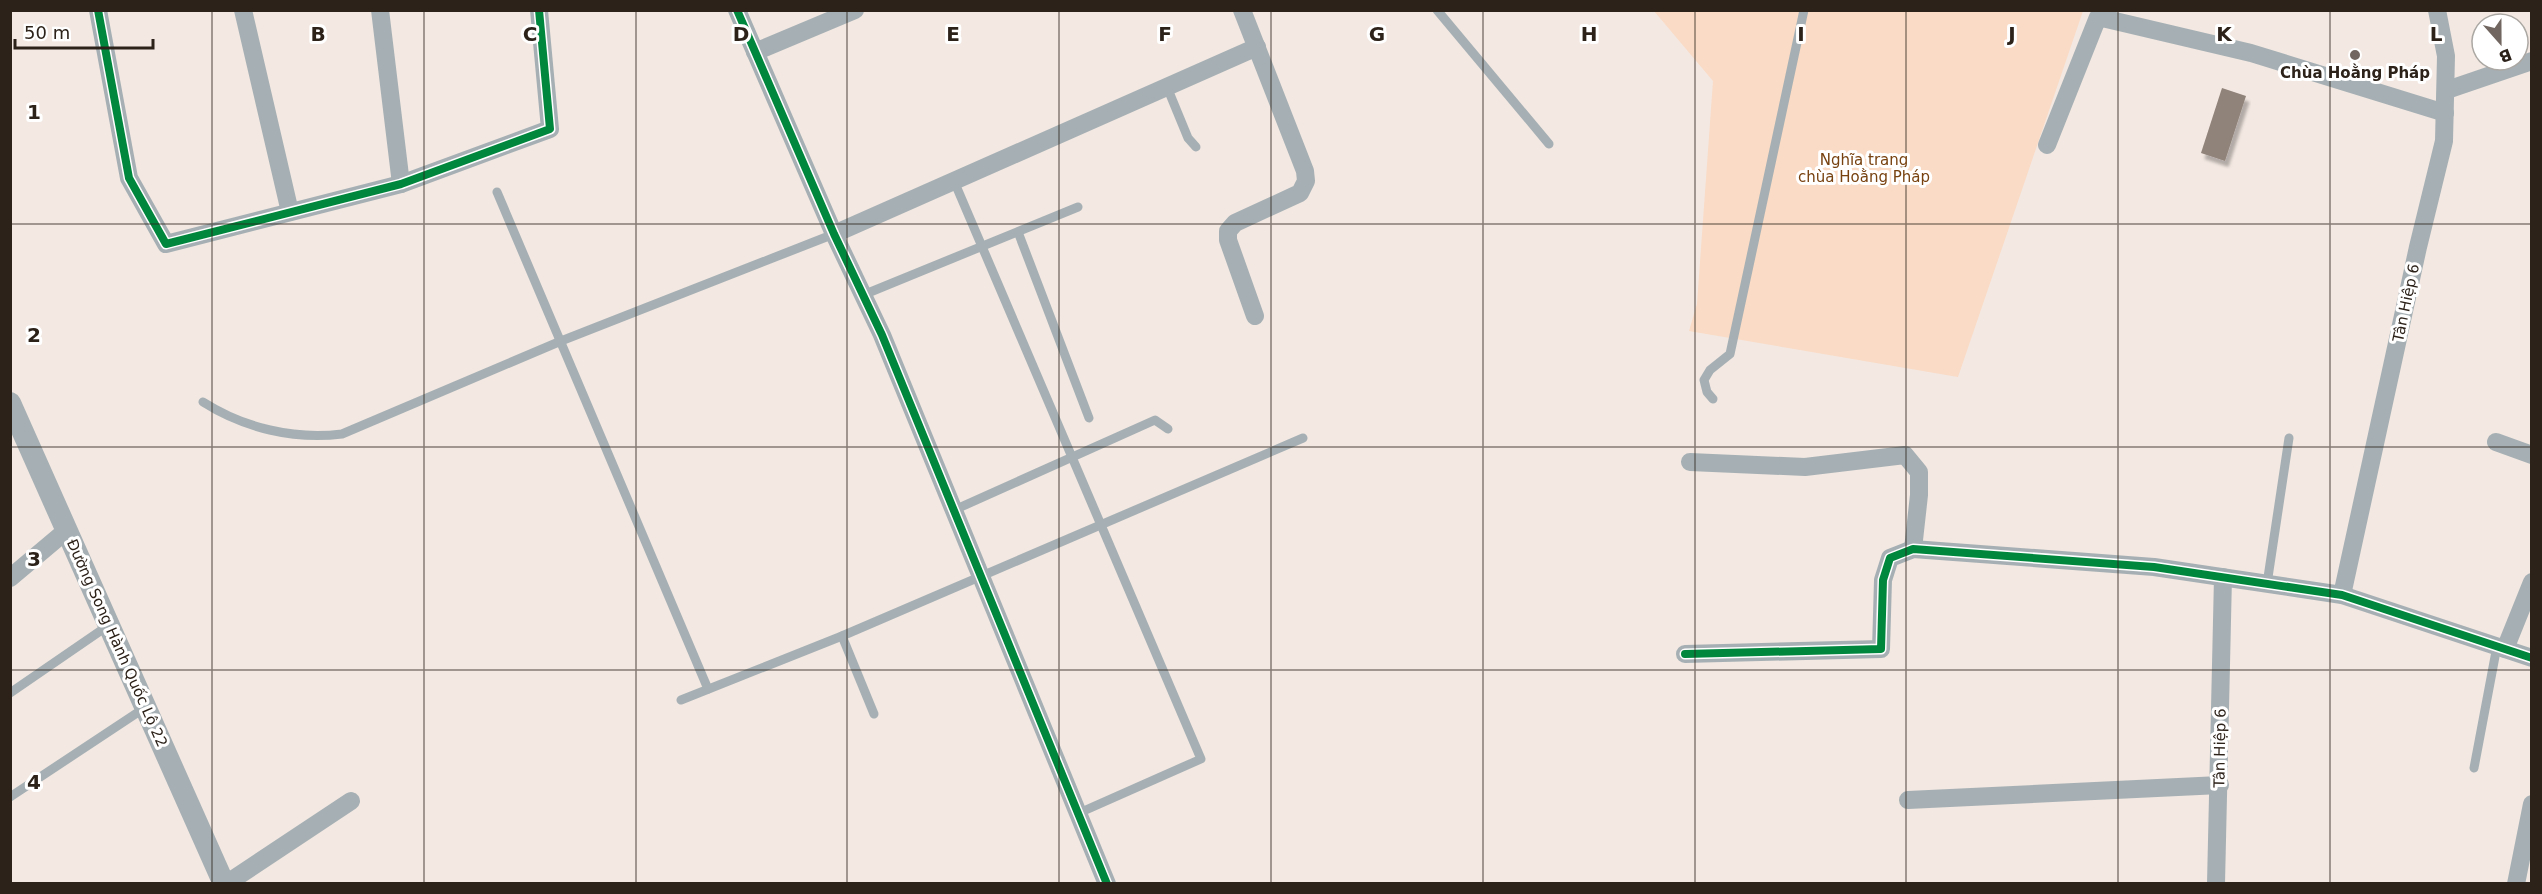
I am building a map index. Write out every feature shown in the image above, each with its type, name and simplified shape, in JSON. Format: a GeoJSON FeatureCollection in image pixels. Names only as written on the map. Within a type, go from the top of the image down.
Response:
{"type":"FeatureCollection","features":[{"type":"Feature","properties":{"kind":"street"},"geometry":{"type":"LineString","coordinates":[[98,10],[129,178],[166,244],[401,184],[550,129],[539,10]]}},
{"type":"Feature","properties":{"kind":"street"},"geometry":{"type":"LineString","coordinates":[[243,10],[290,212]]}},
{"type":"Feature","properties":{"kind":"street"},"geometry":{"type":"LineString","coordinates":[[380,10],[401,184]]}},
{"type":"Feature","properties":{"kind":"street"},"geometry":{"type":"LineString","coordinates":[[737,10],[834,234],[882,335],[1107,884]]}},
{"type":"Feature","properties":{"kind":"street"},"geometry":{"type":"LineString","coordinates":[[755,52],[855,10]]}},
{"type":"Feature","properties":{"kind":"street"},"geometry":{"type":"LineString","coordinates":[[1242,10],[1305,171],[1306,181],[1300,193],[1235,223],[1228,231],[1228,240],[1255,316]]}},
{"type":"Feature","properties":{"kind":"street","name":"Tân Hiệp 6"},"geometry":{"type":"LineString","coordinates":[[2342,595],[2418,248],[2444,141],[2446,56],[2437,10]]}},
{"type":"Feature","properties":{"kind":"street"},"geometry":{"type":"LineString","coordinates":[[2047,145],[2097,17],[2251,53],[2445,113]]}},
{"type":"Feature","properties":{"kind":"street"},"geometry":{"type":"LineString","coordinates":[[834,234],[1257,47]]}},
{"type":"Feature","properties":{"kind":"street"},"geometry":{"type":"LineString","coordinates":[[2447,90],[2532,61]]}},
{"type":"Feature","properties":{"kind":"street","name":"Đường Song Hành Quốc Lộ 22"},"geometry":{"type":"LineString","coordinates":[[10,403],[225,884]]}},
{"type":"Feature","properties":{"kind":"street"},"geometry":{"type":"LineString","coordinates":[[2496,442],[2532,455]]}},
{"type":"Feature","properties":{"kind":"street"},"geometry":{"type":"LineString","coordinates":[[1690,462],[1804,467],[1905,455],[1919,472],[1913,549]]}},
{"type":"Feature","properties":{"kind":"street"},"geometry":{"type":"LineString","coordinates":[[10,578],[67,530]]}},
{"type":"Feature","properties":{"kind":"street"},"geometry":{"type":"LineString","coordinates":[[1685,654],[1881,650],[1883,580],[1890,558],[1913,549],[2154,567],[2342,595],[2532,658]]}},
{"type":"Feature","properties":{"kind":"street","name":"Tân Hiệp 6"},"geometry":{"type":"LineString","coordinates":[[2216,884],[2223,577]]}},
{"type":"Feature","properties":{"kind":"street"},"geometry":{"type":"LineString","coordinates":[[2501,647],[2532,582]]}},
{"type":"Feature","properties":{"kind":"street"},"geometry":{"type":"LineString","coordinates":[[1908,800],[2220,785]]}},
{"type":"Feature","properties":{"kind":"street"},"geometry":{"type":"LineString","coordinates":[[225,884],[351,801]]}},
{"type":"Feature","properties":{"kind":"street"},"geometry":{"type":"LineString","coordinates":[[2516,884],[2532,804]]}},
{"type":"Feature","properties":{"kind":"lane"},"geometry":{"type":"LineString","coordinates":[[1437,10],[1549,144]]}},
{"type":"Feature","properties":{"kind":"lane"},"geometry":{"type":"LineString","coordinates":[[1713,399],[1707,392],[1704,380],[1710,370],[1730,354],[1804,10]]}},
{"type":"Feature","properties":{"kind":"lane"},"geometry":{"type":"LineString","coordinates":[[1167,87],[1188,138],[1196,147]]}},
{"type":"Feature","properties":{"kind":"lane"},"geometry":{"type":"LineString","coordinates":[[954,181],[1099,525],[1201,759],[1079,813]]}},
{"type":"Feature","properties":{"kind":"lane"},"geometry":{"type":"LineString","coordinates":[[497,192],[708,689]]}},
{"type":"Feature","properties":{"kind":"lane"},"geometry":{"type":"LineString","coordinates":[[863,295],[1078,207]]}},
{"type":"Feature","properties":{"kind":"lane"},"geometry":{"type":"LineString","coordinates":[[1018,232],[1089,418]]}},
{"type":"Feature","properties":{"kind":"lane"},"geometry":{"type":"LineString","coordinates":[[203,402],[222,413],[260,428],[324,436],[342,434],[561,341],[834,234]]}},
{"type":"Feature","properties":{"kind":"lane"},"geometry":{"type":"LineString","coordinates":[[954,510],[1155,420],[1167,429]]}},
{"type":"Feature","properties":{"kind":"lane"},"geometry":{"type":"LineString","coordinates":[[681,700],[842,636],[980,574],[1303,438]]}},
{"type":"Feature","properties":{"kind":"lane"},"geometry":{"type":"LineString","coordinates":[[2267,584],[2289,438]]}},
{"type":"Feature","properties":{"kind":"lane"},"geometry":{"type":"LineString","coordinates":[[10,693],[109,625]]}},
{"type":"Feature","properties":{"kind":"lane"},"geometry":{"type":"LineString","coordinates":[[842,636],[874,714]]}},
{"type":"Feature","properties":{"kind":"lane"},"geometry":{"type":"LineString","coordinates":[[2474,768],[2501,647]]}},
{"type":"Feature","properties":{"kind":"lane"},"geometry":{"type":"LineString","coordinates":[[10,797],[146,707]]}},
{"type":"Feature","properties":{"kind":"green space","name":"Nghĩa trang chùa Hoằng Pháp"},"geometry":{"type":"Polygon","coordinates":[[[1654,11],[2083,11],[1958,377],[1689,331],[1697,304],[1713,81],[1654,11]]]}},
{"type":"Feature","properties":{"kind":"building"},"geometry":{"type":"Polygon","coordinates":[[[2222,88],[2246,96],[2225,161],[2201,153],[2222,88]]]}},
{"type":"Feature","properties":{"kind":"cycle path"},"geometry":{"type":"LineString","coordinates":[[98,10],[129,178],[166,244],[401,184],[550,129],[539,10]]}},
{"type":"Feature","properties":{"kind":"cycle path"},"geometry":{"type":"LineString","coordinates":[[737,10],[834,234],[882,335],[1107,884]]}},
{"type":"Feature","properties":{"kind":"cycle path"},"geometry":{"type":"LineString","coordinates":[[1685,654],[1881,649],[1883,580],[1890,558],[1913,549],[2154,567],[2342,595],[2532,658]]}},
{"type":"Feature","properties":{"kind":"place","name":"Chùa Hoằng Pháp"},"geometry":{"type":"Point","coordinates":[2355,55]}}]}
